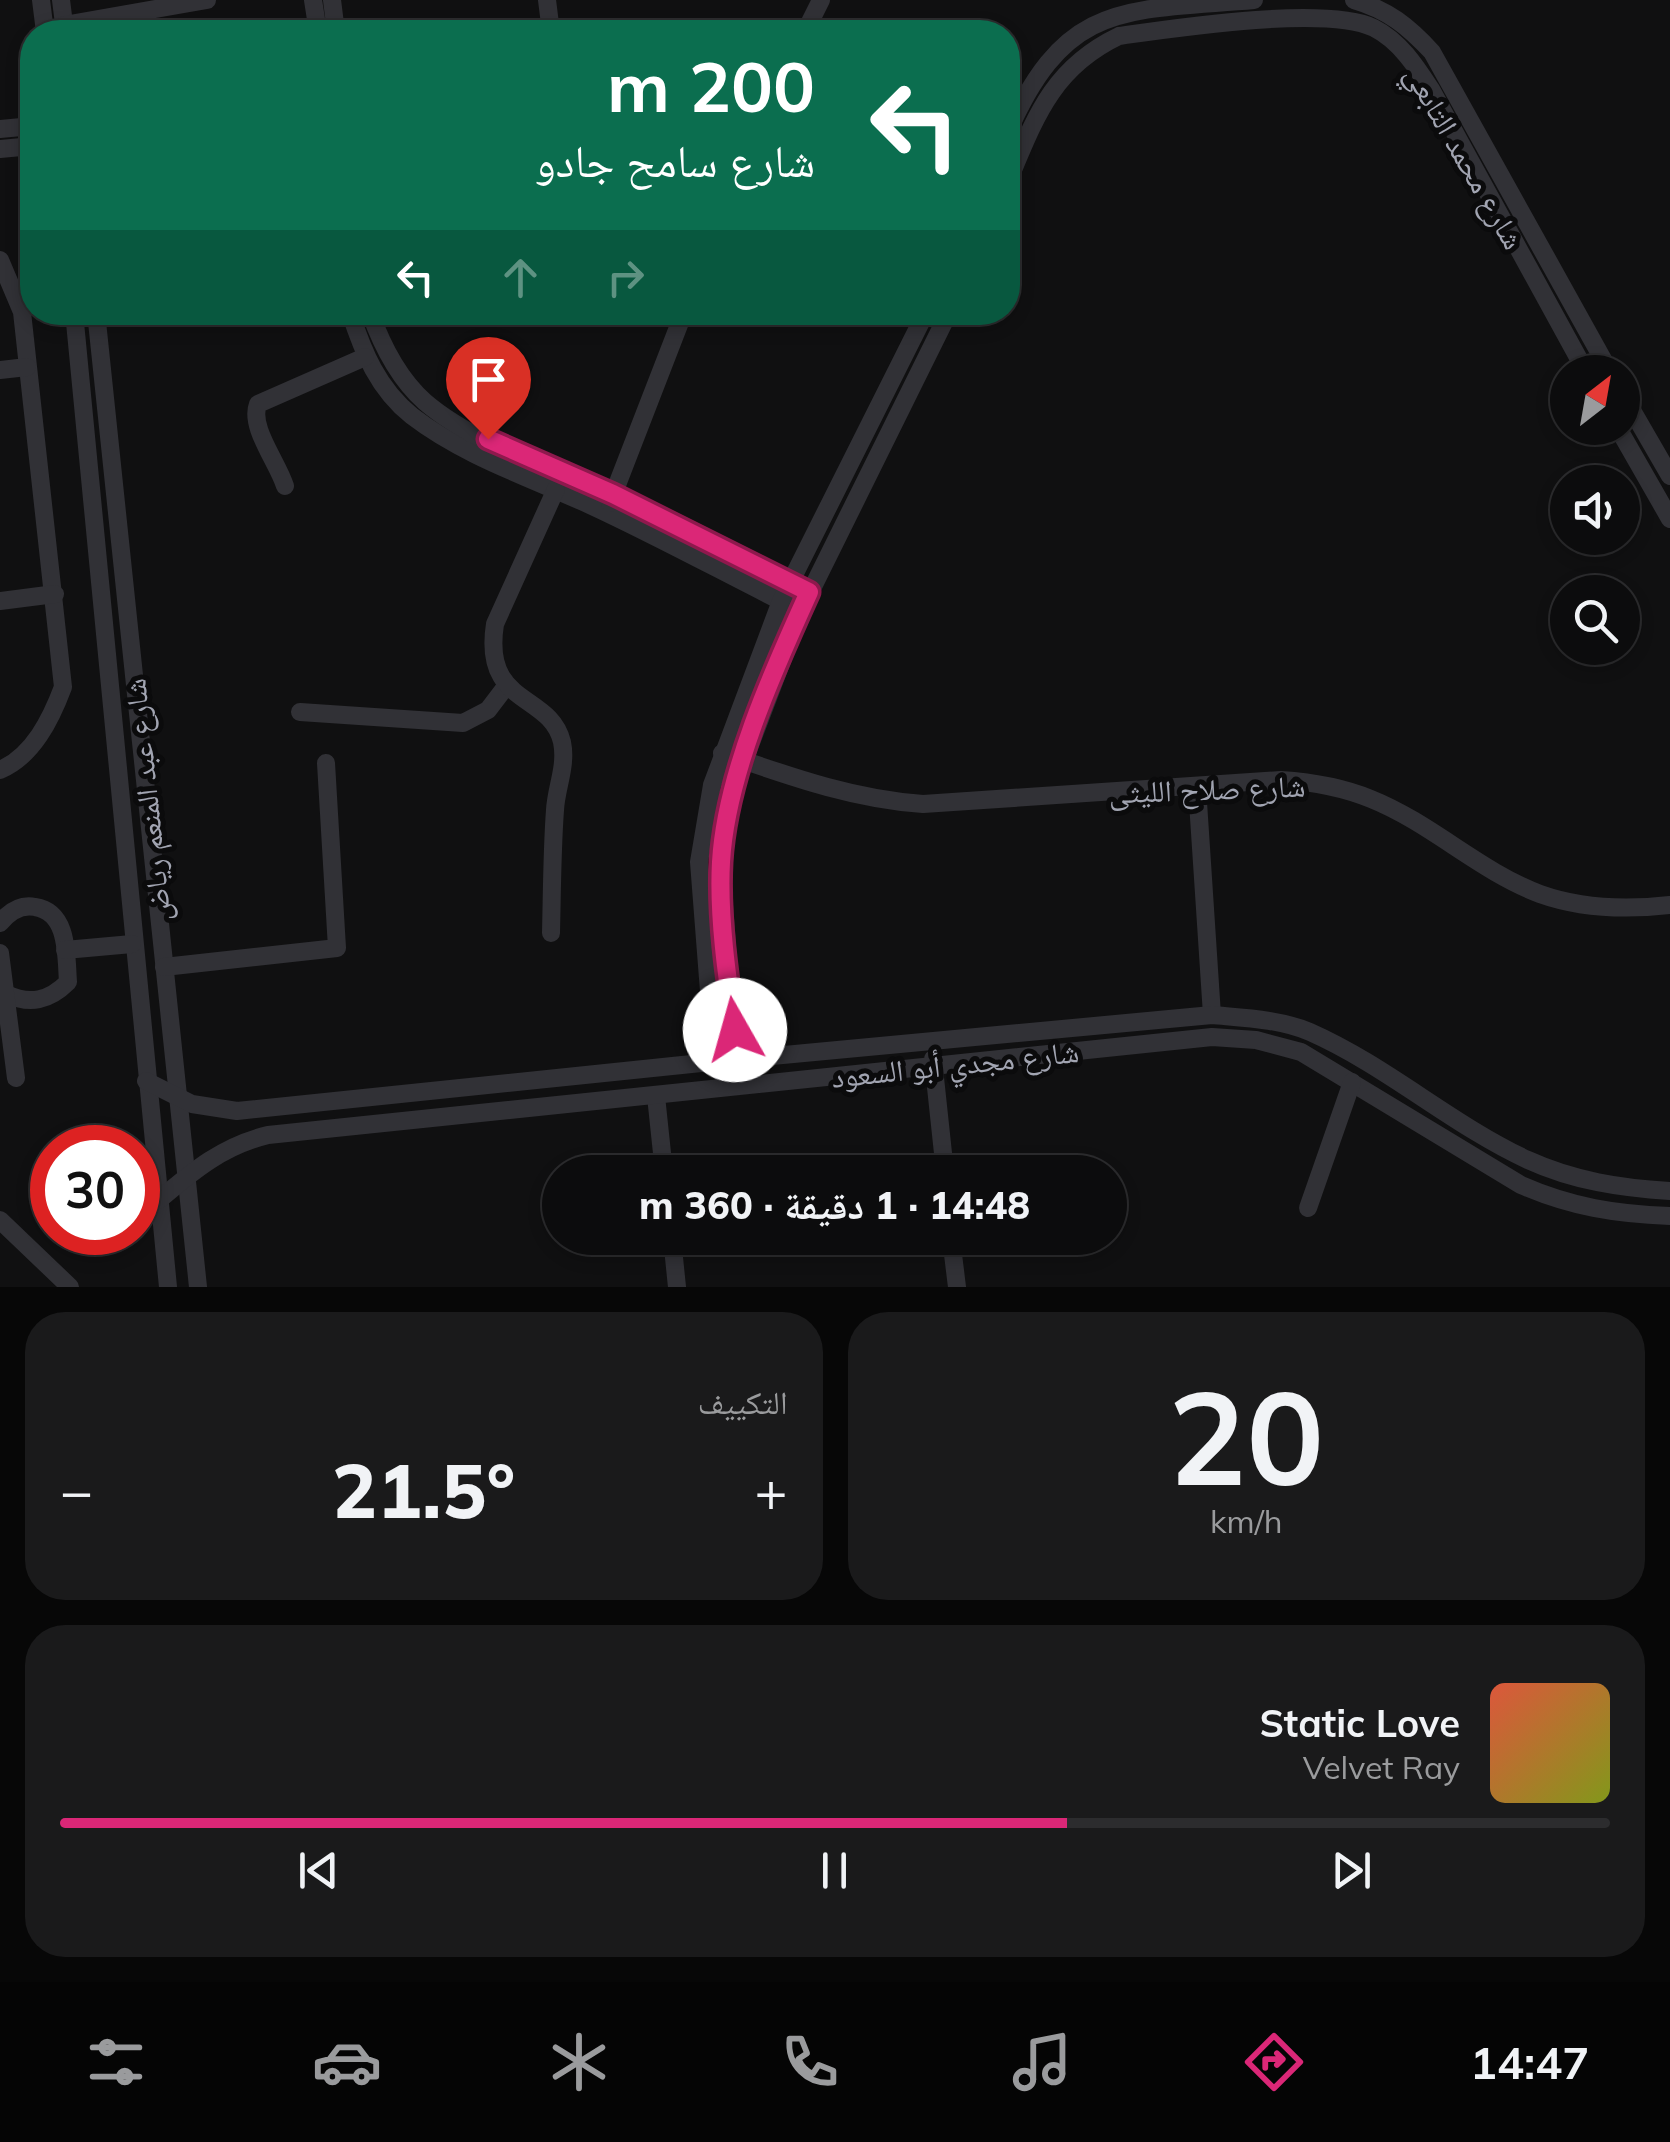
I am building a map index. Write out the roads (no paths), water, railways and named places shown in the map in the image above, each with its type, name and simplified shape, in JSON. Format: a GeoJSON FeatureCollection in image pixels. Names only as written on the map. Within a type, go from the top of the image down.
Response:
{"type":"FeatureCollection","features":[{"type":"Feature","properties":{"kind":"street"},"geometry":{"type":"LineString","coordinates":[[108,20],[207,0]]}},
{"type":"Feature","properties":{"kind":"street"},"geometry":{"type":"LineString","coordinates":[[1020,104],[1059,47],[1082,29],[1111,16],[1254,0]]}},
{"type":"Feature","properties":{"kind":"street"},"geometry":{"type":"LineString","coordinates":[[1285,0],[1288,20]]}},
{"type":"Feature","properties":{"kind":"street","name":"شارع محمد التابعي"},"geometry":{"type":"LineString","coordinates":[[1354,0],[1384,9],[1410,28],[1432,52],[1601,355]]}},
{"type":"Feature","properties":{"kind":"street","name":"شارع محمد التابعي"},"geometry":{"type":"LineString","coordinates":[[1020,155],[1042,105],[1074,63],[1119,36],[1321,17],[1374,28],[1415,65],[1577,355]]}},
{"type":"Feature","properties":{"kind":"street"},"geometry":{"type":"LineString","coordinates":[[0,260],[20,307]]}},
{"type":"Feature","properties":{"kind":"street"},"geometry":{"type":"LineString","coordinates":[[0,770],[10,766],[33,744],[53,714],[63,687],[23,325]]}},
{"type":"Feature","properties":{"kind":"street","name":"شارع عبد المنعم رياض"},"geometry":{"type":"LineString","coordinates":[[75,325],[150,1125]]}},
{"type":"Feature","properties":{"kind":"street","name":"شارع عبد المنعم رياض"},"geometry":{"type":"LineString","coordinates":[[97,325],[198,1287]]}},
{"type":"Feature","properties":{"kind":"street"},"geometry":{"type":"LineString","coordinates":[[354,325],[365,357],[383,386],[411,415],[480,456],[556,490],[610,504],[809,592]]}},
{"type":"Feature","properties":{"kind":"street"},"geometry":{"type":"LineString","coordinates":[[375,325],[398,372],[423,400],[454,423],[610,504],[801,611]]}},
{"type":"Feature","properties":{"kind":"street"},"geometry":{"type":"LineString","coordinates":[[610,504],[679,325]]}},
{"type":"Feature","properties":{"kind":"street"},"geometry":{"type":"LineString","coordinates":[[724,1087],[710,1004],[699,862],[712,785],[781,601],[919,325]]}},
{"type":"Feature","properties":{"kind":"street"},"geometry":{"type":"LineString","coordinates":[[744,1084],[731,1002],[721,863],[733,790],[809,592],[943,325]]}},
{"type":"Feature","properties":{"kind":"street"},"geometry":{"type":"LineString","coordinates":[[285,486],[254,422],[258,404],[365,357]]}},
{"type":"Feature","properties":{"kind":"street"},"geometry":{"type":"LineString","coordinates":[[0,370],[26,367]]}},
{"type":"Feature","properties":{"kind":"street"},"geometry":{"type":"LineString","coordinates":[[1640,425],[1670,476]]}},
{"type":"Feature","properties":{"kind":"street"},"geometry":{"type":"LineString","coordinates":[[1628,445],[1670,519]]}},
{"type":"Feature","properties":{"kind":"street"},"geometry":{"type":"LineString","coordinates":[[551,933],[555,806],[564,760],[562,738],[550,720],[507,685],[494,662],[495,624],[556,490]]}},
{"type":"Feature","properties":{"kind":"street"},"geometry":{"type":"LineString","coordinates":[[0,601],[54,594]]}},
{"type":"Feature","properties":{"kind":"street"},"geometry":{"type":"LineString","coordinates":[[300,712],[462,723],[488,710],[507,685]]}},
{"type":"Feature","properties":{"kind":"street","name":"شارع صلاح الليثى"},"geometry":{"type":"LineString","coordinates":[[722,753],[836,792],[879,801],[924,804],[1281,780],[1343,789],[1401,813],[1508,880],[1540,894],[1608,908],[1670,905]]}},
{"type":"Feature","properties":{"kind":"street"},"geometry":{"type":"LineString","coordinates":[[164,967],[337,948],[326,763]]}},
{"type":"Feature","properties":{"kind":"street"},"geometry":{"type":"LineString","coordinates":[[1197,787],[1212,1016]]}},
{"type":"Feature","properties":{"kind":"street"},"geometry":{"type":"LineString","coordinates":[[0,923],[9,912],[19,908],[40,908],[58,920],[68,982],[58,992],[32,1002],[6,994]]}},
{"type":"Feature","properties":{"kind":"street"},"geometry":{"type":"LineString","coordinates":[[65,950],[132,944]]}},
{"type":"Feature","properties":{"kind":"street"},"geometry":{"type":"LineString","coordinates":[[0,953],[16,1078]]}},
{"type":"Feature","properties":{"kind":"street","name":"شارع مجدي أبو السعود"},"geometry":{"type":"LineString","coordinates":[[146,1081],[222,1111],[1212,1016],[1260,1018],[1307,1031],[1498,1144],[1560,1172],[1627,1188],[1670,1191]]}},
{"type":"Feature","properties":{"kind":"street","name":"شارع مجدي أبو السعود"},"geometry":{"type":"LineString","coordinates":[[160,1198],[224,1149],[257,1138],[1212,1038],[1256,1040],[1300,1052],[1521,1185],[1553,1200],[1587,1209],[1670,1216]]}},
{"type":"Feature","properties":{"kind":"street"},"geometry":{"type":"LineString","coordinates":[[931,1043],[942,1155]]}},
{"type":"Feature","properties":{"kind":"street"},"geometry":{"type":"LineString","coordinates":[[1308,1208],[1352,1082]]}},
{"type":"Feature","properties":{"kind":"street"},"geometry":{"type":"LineString","coordinates":[[656,1096],[662,1155]]}},
{"type":"Feature","properties":{"kind":"street"},"geometry":{"type":"LineString","coordinates":[[288,1106],[292,1133]]}},
{"type":"Feature","properties":{"kind":"street","name":"شارع عبد المنعم رياض"},"geometry":{"type":"LineString","coordinates":[[160,1217],[168,1287]]}},
{"type":"Feature","properties":{"kind":"street"},"geometry":{"type":"LineString","coordinates":[[2,1225],[70,1287]]}},
{"type":"Feature","properties":{"kind":"street"},"geometry":{"type":"LineString","coordinates":[[674,1255],[677,1287]]}},
{"type":"Feature","properties":{"kind":"street"},"geometry":{"type":"LineString","coordinates":[[949,1287],[956,1287],[953,1255]]}}]}
